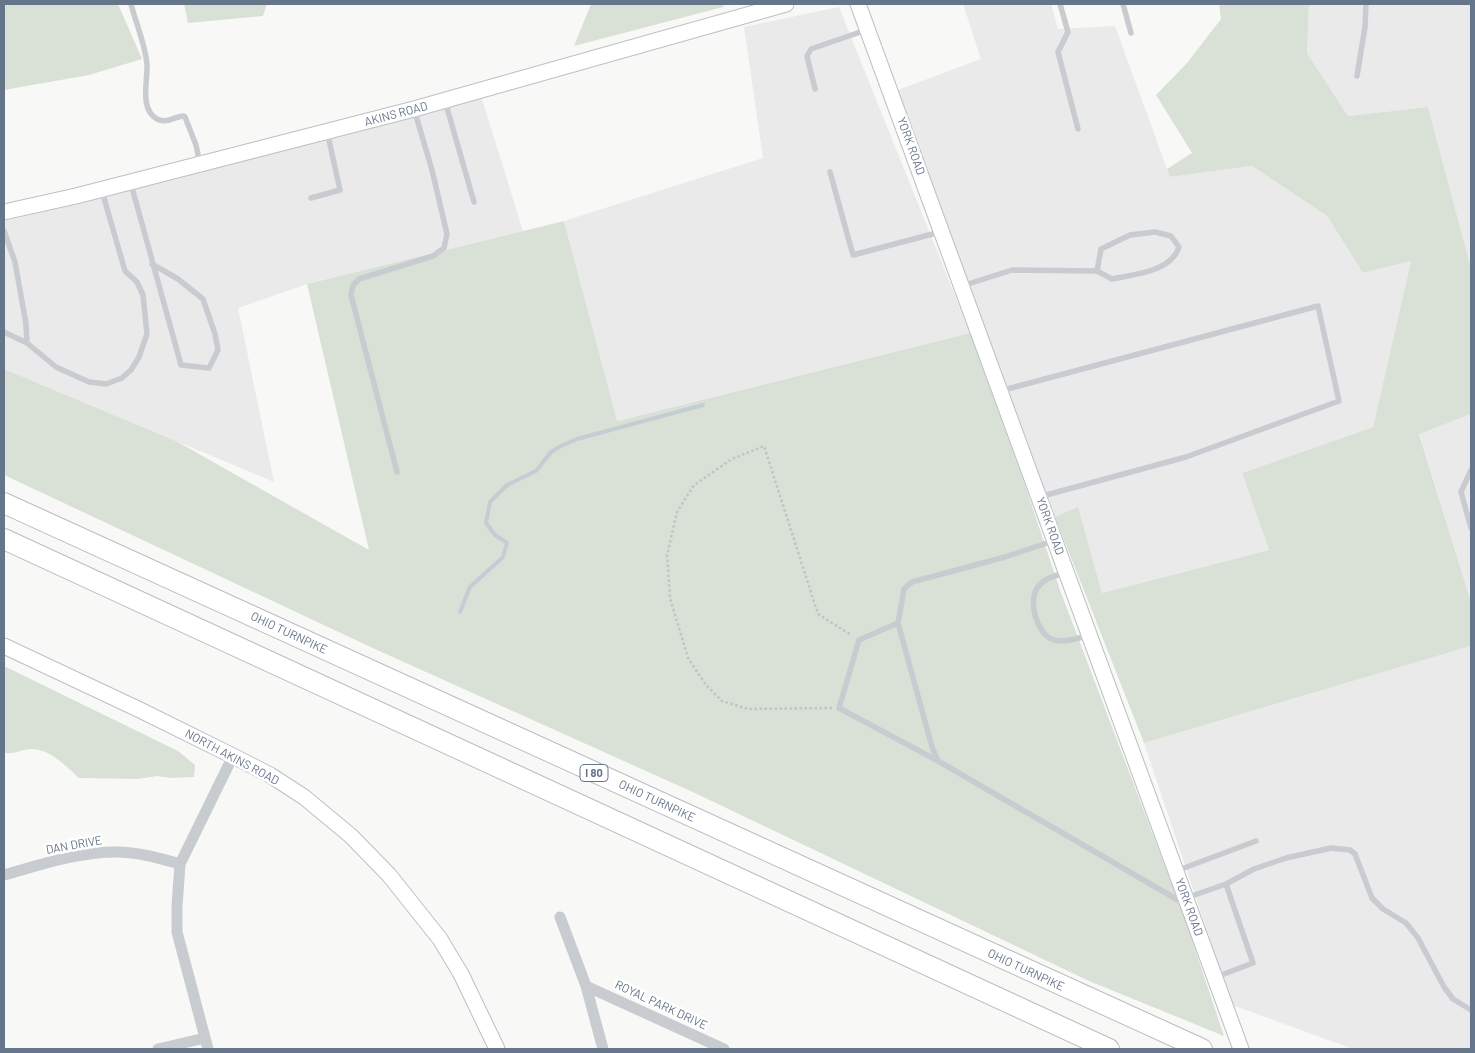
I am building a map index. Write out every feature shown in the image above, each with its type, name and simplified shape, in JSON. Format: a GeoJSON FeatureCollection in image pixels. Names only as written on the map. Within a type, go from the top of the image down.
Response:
{"type":"FeatureCollection","features":[{"type":"Feature","properties":{"kind":"highway","name":"OHIO TURNPIKE"},"geometry":{"type":"LineString","coordinates":[[4,503],[1194,1046]]}},
{"type":"Feature","properties":{"kind":"highway"},"geometry":{"type":"LineString","coordinates":[[4,540],[1109,1049]]}},
{"type":"Feature","properties":{"kind":"street","name":"AKINS ROAD"},"geometry":{"type":"LineString","coordinates":[[4,212],[131,182],[414,109],[786,4]]}},
{"type":"Feature","properties":{"kind":"street","name":"YORK ROAD"},"geometry":{"type":"LineString","coordinates":[[858,4],[1241,1049]]}},
{"type":"Feature","properties":{"kind":"street","name":"NORTH AKINS ROAD"},"geometry":{"type":"LineString","coordinates":[[4,646],[140,710],[270,775],[304,798],[351,836],[389,875],[440,938],[461,974],[497,1049]]}},
{"type":"Feature","properties":{"kind":"street"},"geometry":{"type":"LineString","coordinates":[[158,1049],[207,1044],[177,932],[176,906],[180,864],[233,756]]}},
{"type":"Feature","properties":{"kind":"street","name":"DAN DRIVE"},"geometry":{"type":"LineString","coordinates":[[4,875],[82,855],[116,852],[148,855],[180,864]]}},
{"type":"Feature","properties":{"kind":"street"},"geometry":{"type":"LineString","coordinates":[[560,918],[586,986],[603,1049]]}},
{"type":"Feature","properties":{"kind":"street","name":"ROYAL PARK DRIVE"},"geometry":{"type":"LineString","coordinates":[[586,986],[724,1049]]}},
{"type":"Feature","properties":{"kind":"lane"},"geometry":{"type":"LineString","coordinates":[[131,4],[141,35],[147,65],[146,92],[149,110],[158,120],[165,122],[178,117],[185,117],[196,145],[200,164]]}},
{"type":"Feature","properties":{"kind":"lane"},"geometry":{"type":"LineString","coordinates":[[1060,4],[1068,32],[1058,52],[1078,130]]}},
{"type":"Feature","properties":{"kind":"lane"},"geometry":{"type":"LineString","coordinates":[[1123,4],[1130,34]]}},
{"type":"Feature","properties":{"kind":"lane"},"geometry":{"type":"LineString","coordinates":[[1357,76],[1365,27],[1366,4]]}},
{"type":"Feature","properties":{"kind":"lane"},"geometry":{"type":"LineString","coordinates":[[815,89],[807,56],[811,49],[868,30]]}},
{"type":"Feature","properties":{"kind":"lane"},"geometry":{"type":"LineString","coordinates":[[446,100],[474,202]]}},
{"type":"Feature","properties":{"kind":"lane"},"geometry":{"type":"LineString","coordinates":[[397,472],[351,295],[353,285],[359,278],[433,256],[444,248],[447,234],[432,170],[414,109]]}},
{"type":"Feature","properties":{"kind":"lane"},"geometry":{"type":"LineString","coordinates":[[310,198],[340,190],[327,131]]}},
{"type":"Feature","properties":{"kind":"lane"},"geometry":{"type":"LineString","coordinates":[[830,172],[853,255],[942,232]]}},
{"type":"Feature","properties":{"kind":"lane"},"geometry":{"type":"LineString","coordinates":[[131,182],[152,264],[181,365],[210,368],[218,350],[215,334],[203,299],[178,279],[152,264]]}},
{"type":"Feature","properties":{"kind":"lane"},"geometry":{"type":"LineString","coordinates":[[4,332],[27,343],[56,367],[90,382],[106,384],[122,378],[131,370],[139,357],[147,334],[142,295],[137,282],[125,271],[101,189]]}},
{"type":"Feature","properties":{"kind":"lane"},"geometry":{"type":"LineString","coordinates":[[4,231],[15,262],[26,324],[27,343]]}},
{"type":"Feature","properties":{"kind":"lane"},"geometry":{"type":"LineString","coordinates":[[962,286],[1012,270],[1097,271],[1112,279],[1164,266],[1176,256],[1179,247],[1171,236],[1156,232],[1130,235],[1102,249],[1097,271]]}},
{"type":"Feature","properties":{"kind":"lane"},"geometry":{"type":"LineString","coordinates":[[1000,391],[1318,306],[1339,401],[1186,456],[1039,497]]}},
{"type":"Feature","properties":{"kind":"lane"},"geometry":{"type":"LineString","coordinates":[[1471,470],[1461,492],[1471,528]]}},
{"type":"Feature","properties":{"kind":"lane"},"geometry":{"type":"LineString","coordinates":[[938,760],[932,747],[898,623],[904,589],[912,582],[1005,558],[1055,540]]}},
{"type":"Feature","properties":{"kind":"lane"},"geometry":{"type":"LineString","coordinates":[[1067,573],[1046,579],[1036,589],[1032,600],[1042,632],[1052,639],[1064,642],[1090,635]]}},
{"type":"Feature","properties":{"kind":"lane"},"geometry":{"type":"LineString","coordinates":[[898,623],[859,640],[839,708],[938,760],[1187,902],[1254,869],[1286,858],[1331,848],[1350,850],[1355,854],[1372,898],[1383,909],[1406,923],[1418,938],[1444,988],[1452,999],[1471,1010]]}},
{"type":"Feature","properties":{"kind":"lane"},"geometry":{"type":"LineString","coordinates":[[1176,871],[1256,841]]}},
{"type":"Feature","properties":{"kind":"lane"},"geometry":{"type":"LineString","coordinates":[[1215,977],[1253,963],[1226,884]]}},
{"type":"Feature","properties":{"kind":"path"},"geometry":{"type":"LineString","coordinates":[[839,708],[748,709],[722,701],[706,685],[688,658],[670,598],[667,555],[677,512],[694,485],[732,459],[764,446],[818,614],[859,640]]}},
{"type":"Feature","properties":{"kind":"shaded area"},"geometry":{"type":"Polygon","coordinates":[[[4,4],[118,4],[142,59],[89,75],[4,90],[4,4]]]}},
{"type":"Feature","properties":{"kind":"shaded area"},"geometry":{"type":"Polygon","coordinates":[[[184,4],[267,4],[263,16],[188,23],[184,4]]]}},
{"type":"Feature","properties":{"kind":"shaded area"},"geometry":{"type":"Polygon","coordinates":[[[591,4],[724,4],[723,7],[574,46],[591,4]]]}},
{"type":"Feature","properties":{"kind":"shaded area"},"geometry":{"type":"Polygon","coordinates":[[[963,4],[1051,4],[1058,29],[1115,26],[1170,177],[1252,166],[1327,216],[1363,273],[1411,261],[1373,427],[1242,473],[1269,550],[1102,593],[1078,508],[1055,517],[898,90],[981,59],[963,4]]]}},
{"type":"Feature","properties":{"kind":"shaded area"},"geometry":{"type":"Polygon","coordinates":[[[1219,4],[1309,4],[1307,53],[1348,116],[1428,107],[1471,268],[1471,414],[1419,434],[1471,602],[1471,646],[1144,743],[1055,517],[1078,507],[1102,593],[1269,550],[1242,473],[1373,427],[1411,261],[1363,273],[1327,216],[1252,166],[1170,177],[1167,169],[1192,153],[1156,95],[1187,63],[1221,19],[1219,4]]]}},
{"type":"Feature","properties":{"kind":"shaded area"},"geometry":{"type":"Polygon","coordinates":[[[1309,4],[1471,4],[1471,268],[1428,107],[1348,116],[1307,53],[1309,4]]]}},
{"type":"Feature","properties":{"kind":"shaded area"},"geometry":{"type":"Polygon","coordinates":[[[839,7],[970,333],[616,421],[564,221],[763,158],[744,27],[839,7]]]}},
{"type":"Feature","properties":{"kind":"shaded area"},"geometry":{"type":"Polygon","coordinates":[[[482,99],[523,231],[307,284],[238,308],[274,482],[4,369],[4,221],[78,204],[365,126],[482,99]]]}},
{"type":"Feature","properties":{"kind":"shaded area"},"geometry":{"type":"Polygon","coordinates":[[[564,221],[617,421],[970,333],[1024,482],[1060,590],[1186,922],[1224,1036],[1089,981],[697,794],[377,650],[4,475],[4,369],[176,441],[369,550],[307,284],[564,221]]]}},
{"type":"Feature","properties":{"kind":"shaded area"},"geometry":{"type":"Polygon","coordinates":[[[1471,414],[1471,602],[1419,433],[1471,414]]]}},
{"type":"Feature","properties":{"kind":"shaded area"},"geometry":{"type":"Polygon","coordinates":[[[1471,646],[1471,1049],[1353,1049],[1232,1005],[1144,743],[1471,646]]]}},
{"type":"Feature","properties":{"kind":"shaded area"},"geometry":{"type":"Polygon","coordinates":[[[4,666],[178,751],[195,765],[194,777],[171,778],[157,776],[138,779],[79,778],[69,768],[45,752],[31,749],[4,753],[4,666]]]}},
{"type":"Feature","properties":{"kind":"waterway"},"geometry":{"type":"LineString","coordinates":[[460,612],[470,587],[503,557],[507,543],[495,535],[486,523],[490,502],[507,485],[536,471],[551,452],[577,439],[703,405]]}}]}
